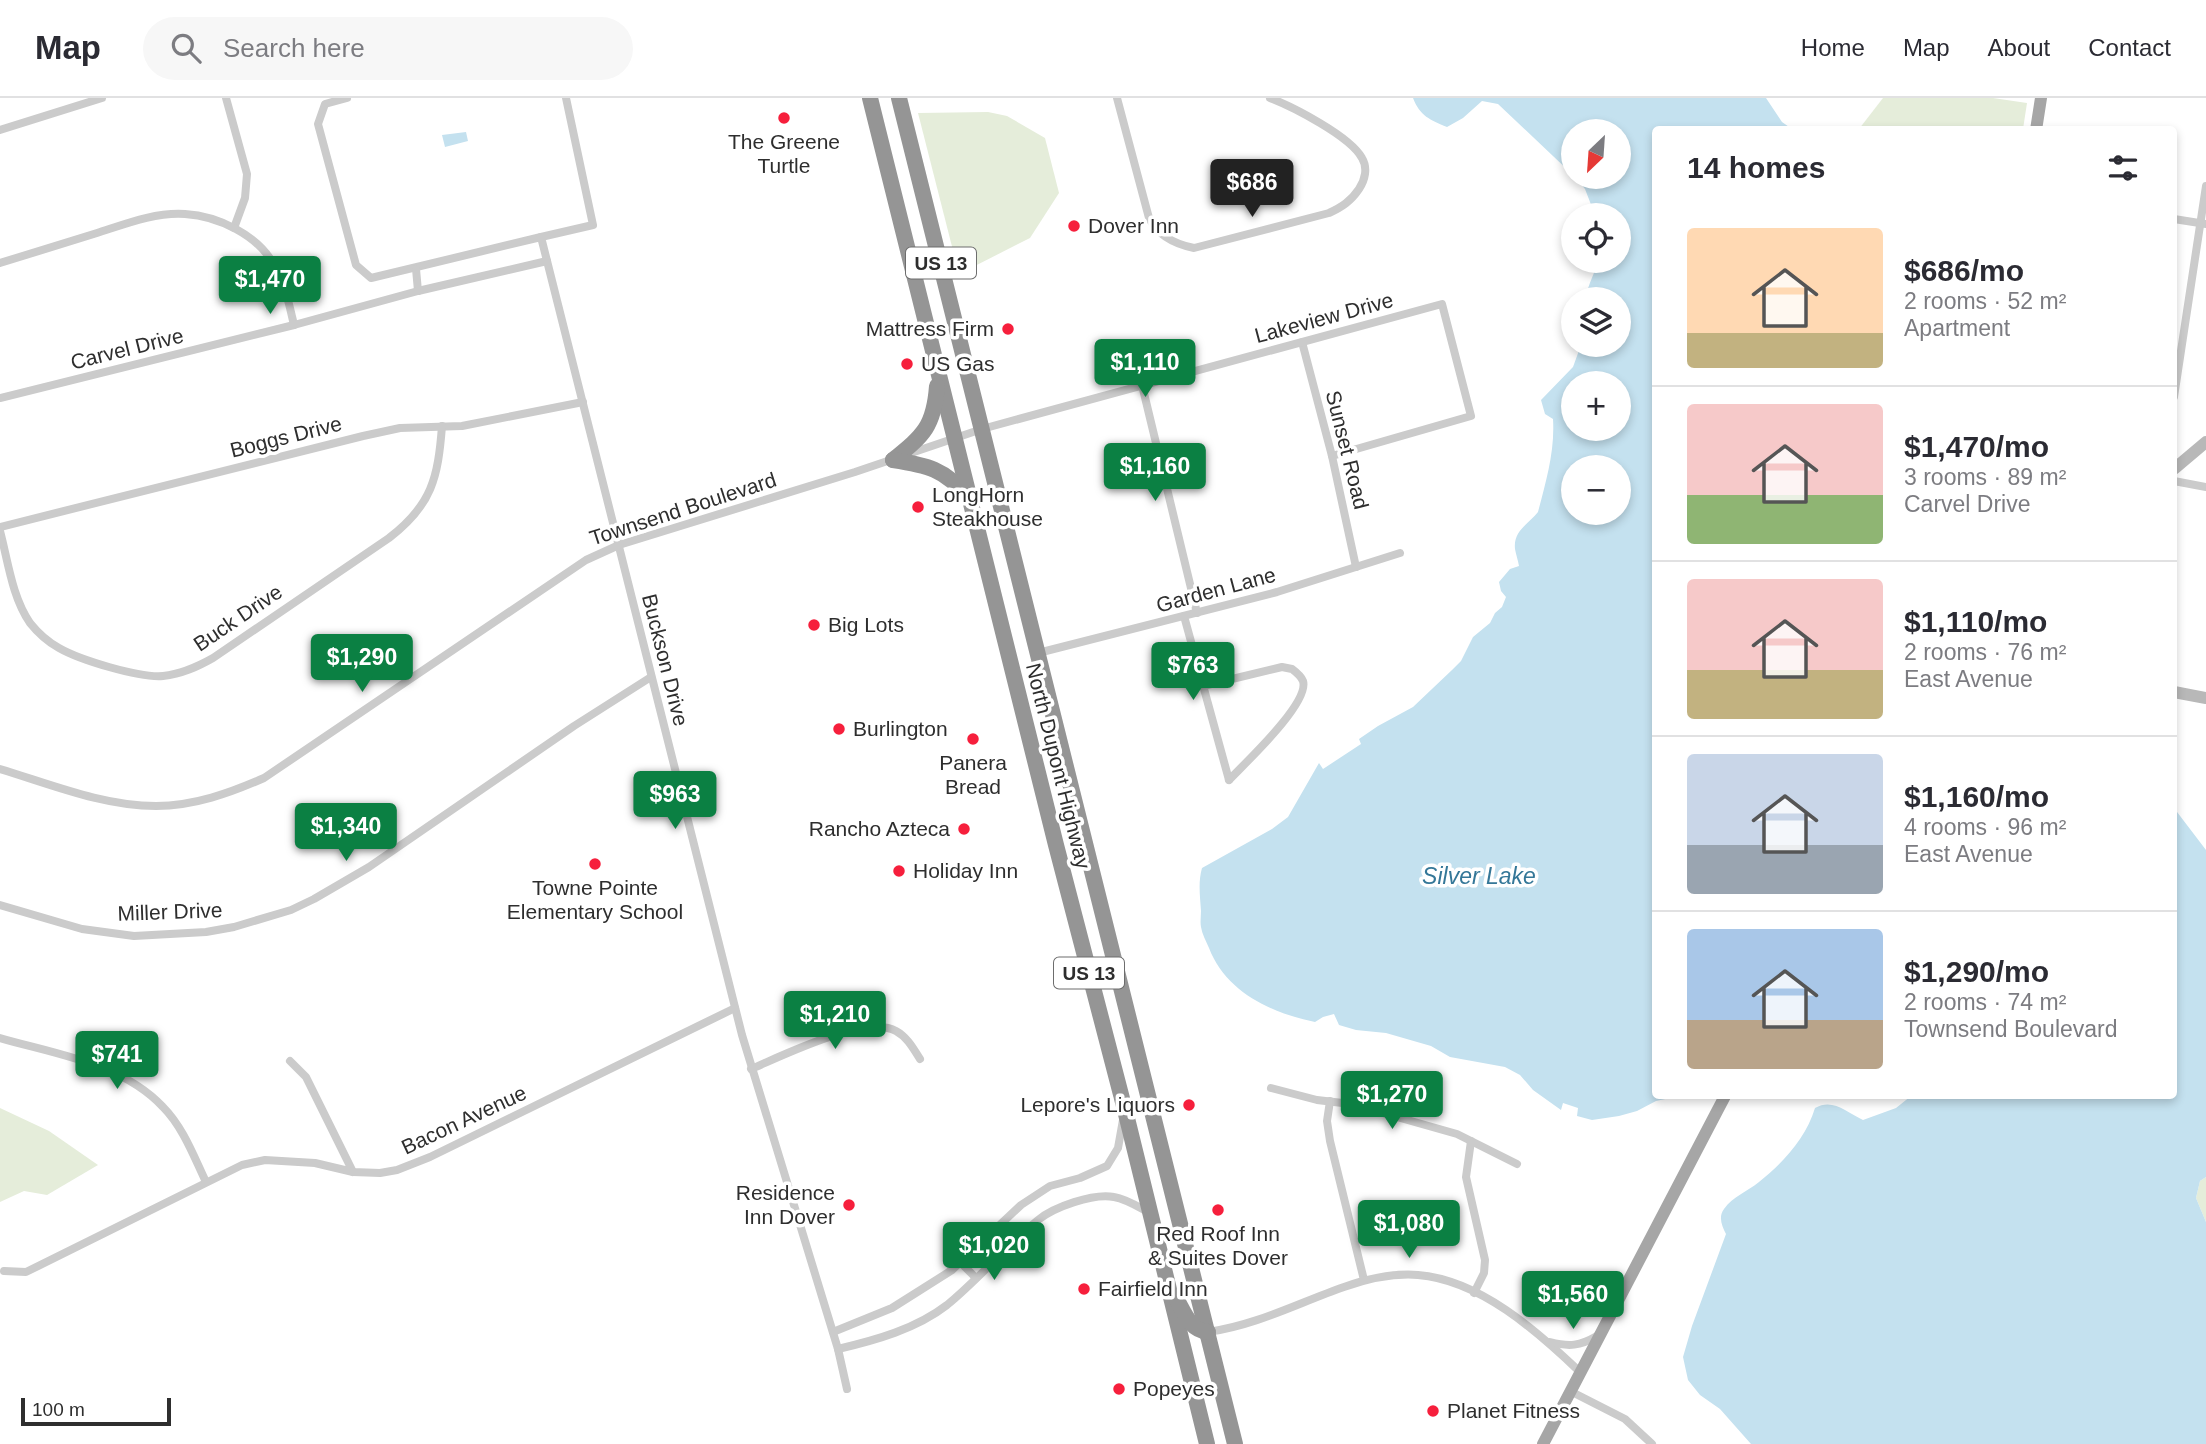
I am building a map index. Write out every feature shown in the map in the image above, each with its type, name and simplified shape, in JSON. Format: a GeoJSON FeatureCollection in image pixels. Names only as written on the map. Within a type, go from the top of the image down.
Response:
{"type":"FeatureCollection","features":[{"type":"Feature","properties":{"kind":"highway","name":"North Dupont Highway"},"geometry":{"type":"LineString","coordinates":[[870,98],[1207,1444]]}},
{"type":"Feature","properties":{"kind":"highway","name":"North Dupont Highway"},"geometry":{"type":"LineString","coordinates":[[899,98],[1235,1444]]}},
{"type":"Feature","properties":{"kind":"highway"},"geometry":{"type":"LineString","coordinates":[[893,460],[918,439],[926,428],[935,408],[938,373]]}},
{"type":"Feature","properties":{"kind":"highway"},"geometry":{"type":"LineString","coordinates":[[893,460],[921,464],[937,470],[949,477],[971,501]]}},
{"type":"Feature","properties":{"kind":"highway"},"geometry":{"type":"LineString","coordinates":[[1107,1043],[1121,1045],[1128,1051],[1138,1093],[1150,1108]]}},
{"type":"Feature","properties":{"kind":"highway"},"geometry":{"type":"LineString","coordinates":[[1168,1286],[1191,1325],[1199,1331],[1208,1332]]}},
{"type":"Feature","properties":{"kind":"main road"},"geometry":{"type":"LineString","coordinates":[[2037,126],[2041,98]]}},
{"type":"Feature","properties":{"kind":"main road"},"geometry":{"type":"LineString","coordinates":[[2177,466],[2206,442]]}},
{"type":"Feature","properties":{"kind":"main road"},"geometry":{"type":"LineString","coordinates":[[2177,693],[2206,698]]}},
{"type":"Feature","properties":{"kind":"main road"},"geometry":{"type":"LineString","coordinates":[[1543,1444],[1723,1099]]}},
{"type":"Feature","properties":{"kind":"street"},"geometry":{"type":"LineString","coordinates":[[0,130],[100,98]]}},
{"type":"Feature","properties":{"kind":"street"},"geometry":{"type":"LineString","coordinates":[[226,98],[247,174],[245,198],[234,228]]}},
{"type":"Feature","properties":{"kind":"street"},"geometry":{"type":"LineString","coordinates":[[347,98],[325,104],[318,124],[356,265],[371,278],[593,225],[566,98]]}},
{"type":"Feature","properties":{"kind":"street"},"geometry":{"type":"LineString","coordinates":[[1117,98],[1149,218],[1161,235],[1182,246],[1194,248],[1329,213],[1348,202],[1365,177],[1362,157],[1351,146],[1315,119],[1270,98]]}},
{"type":"Feature","properties":{"kind":"street"},"geometry":{"type":"LineString","coordinates":[[2177,379],[2203,224],[2206,186]]}},
{"type":"Feature","properties":{"kind":"street"},"geometry":{"type":"LineString","coordinates":[[0,263],[147,217],[184,213],[207,217],[234,228],[256,243],[273,262],[284,285],[294,325]]}},
{"type":"Feature","properties":{"kind":"street"},"geometry":{"type":"LineString","coordinates":[[2177,220],[2203,224]]}},
{"type":"Feature","properties":{"kind":"street","name":"Buckson Drive"},"geometry":{"type":"LineString","coordinates":[[541,237],[751,1069],[833,1332],[847,1389]]}},
{"type":"Feature","properties":{"kind":"street","name":"Carvel Drive"},"geometry":{"type":"LineString","coordinates":[[0,398],[294,325],[418,291],[547,261]]}},
{"type":"Feature","properties":{"kind":"street"},"geometry":{"type":"LineString","coordinates":[[416,269],[418,291]]}},
{"type":"Feature","properties":{"kind":"street","name":"Lakeview Drive"},"geometry":{"type":"LineString","coordinates":[[982,429],[1442,304],[1471,416],[1332,456]]}},
{"type":"Feature","properties":{"kind":"street","name":"Sunset Road"},"geometry":{"type":"LineString","coordinates":[[1302,342],[1332,456],[1356,567]]}},
{"type":"Feature","properties":{"kind":"street"},"geometry":{"type":"LineString","coordinates":[[1142,385],[1197,613]]}},
{"type":"Feature","properties":{"kind":"street","name":"Boggs Drive"},"geometry":{"type":"LineString","coordinates":[[0,529],[363,436],[400,428],[462,426],[583,402]]}},
{"type":"Feature","properties":{"kind":"street","name":"Buck Drive"},"geometry":{"type":"LineString","coordinates":[[0,529],[18,600],[30,623],[47,641],[74,655],[133,673],[173,675],[213,658],[388,538],[410,520],[426,499],[436,474],[442,426]]}},
{"type":"Feature","properties":{"kind":"street","name":"Townsend Boulevard"},"geometry":{"type":"LineString","coordinates":[[0,769],[122,803],[155,806],[215,798],[264,778],[586,560],[619,545],[893,460],[982,429]]}},
{"type":"Feature","properties":{"kind":"street"},"geometry":{"type":"LineString","coordinates":[[2177,482],[2206,487]]}},
{"type":"Feature","properties":{"kind":"street","name":"Garden Lane"},"geometry":{"type":"LineString","coordinates":[[1038,653],[1276,592],[1401,553]]}},
{"type":"Feature","properties":{"kind":"street"},"geometry":{"type":"LineString","coordinates":[[1184,617],[1203,686],[1229,780],[1290,716],[1303,688],[1303,681],[1293,668],[1282,667],[1203,686]]}},
{"type":"Feature","properties":{"kind":"street","name":"Miller Drive"},"geometry":{"type":"LineString","coordinates":[[0,905],[82,929],[134,936],[206,932],[234,927],[291,910],[369,867],[574,726],[651,677]]}},
{"type":"Feature","properties":{"kind":"street","name":"Bacon Avenue"},"geometry":{"type":"LineString","coordinates":[[4,1271],[26,1272],[242,1165],[265,1160],[315,1163],[353,1172],[380,1173],[397,1170],[430,1157],[735,1008]]}},
{"type":"Feature","properties":{"kind":"street"},"geometry":{"type":"LineString","coordinates":[[751,1069],[842,1033],[868,1027],[896,1031],[911,1044],[920,1059]]}},
{"type":"Feature","properties":{"kind":"street"},"geometry":{"type":"LineString","coordinates":[[0,1038],[103,1068],[144,1089],[164,1107],[179,1128],[206,1182]]}},
{"type":"Feature","properties":{"kind":"street"},"geometry":{"type":"LineString","coordinates":[[290,1061],[306,1077],[353,1172]]}},
{"type":"Feature","properties":{"kind":"street"},"geometry":{"type":"LineString","coordinates":[[1271,1088],[1364,1108],[1457,1134],[1517,1164]]}},
{"type":"Feature","properties":{"kind":"street"},"geometry":{"type":"LineString","coordinates":[[1330,1101],[1327,1121],[1330,1142],[1364,1280]]}},
{"type":"Feature","properties":{"kind":"street"},"geometry":{"type":"LineString","coordinates":[[833,1332],[892,1308],[951,1270],[1026,1202],[1049,1186],[1080,1178],[1107,1166],[1118,1148],[1125,1110]]}},
{"type":"Feature","properties":{"kind":"street"},"geometry":{"type":"LineString","coordinates":[[1471,1141],[1466,1177],[1485,1260],[1484,1273],[1474,1293]]}},
{"type":"Feature","properties":{"kind":"street"},"geometry":{"type":"LineString","coordinates":[[838,1349],[883,1338],[946,1306],[1040,1219],[1079,1201],[1111,1196],[1126,1200],[1149,1213]]}},
{"type":"Feature","properties":{"kind":"street"},"geometry":{"type":"LineString","coordinates":[[960,1262],[976,1278]]}},
{"type":"Feature","properties":{"kind":"street"},"geometry":{"type":"LineString","coordinates":[[1208,1332],[1257,1321],[1364,1280],[1417,1275],[1444,1280],[1474,1293],[1516,1317],[1580,1372]]}},
{"type":"Feature","properties":{"kind":"street"},"geometry":{"type":"LineString","coordinates":[[1547,1341],[1573,1346],[1600,1334]]}},
{"type":"Feature","properties":{"kind":"street"},"geometry":{"type":"LineString","coordinates":[[1570,1391],[1625,1419],[1652,1444]]}},
{"type":"Feature","properties":{"kind":"green space"},"geometry":{"type":"Polygon","coordinates":[[[1883,98],[1993,98],[2027,103],[2023,126],[1861,126],[1883,98]]]}},
{"type":"Feature","properties":{"kind":"green space"},"geometry":{"type":"Polygon","coordinates":[[[988,112],[1007,116],[1045,138],[1059,193],[1030,238],[959,274],[918,113],[988,112]]]}},
{"type":"Feature","properties":{"kind":"green space"},"geometry":{"type":"Polygon","coordinates":[[[0,1108],[49,1131],[98,1165],[47,1195],[24,1191],[0,1202],[0,1108]]]}},
{"type":"Feature","properties":{"kind":"green space"},"geometry":{"type":"Polygon","coordinates":[[[2206,1177],[2206,1222],[2196,1198],[2200,1181],[2206,1177]]]}},
{"type":"Feature","properties":{"kind":"water","name":"Silver Lake"},"geometry":{"type":"Polygon","coordinates":[[[1413,98],[1766,98],[1788,126],[1652,126],[1652,1099],[1665,1099],[1619,1116],[1592,1120],[1577,1116],[1578,1108],[1563,1103],[1561,1110],[1533,1090],[1520,1075],[1505,1067],[1450,1057],[1431,1046],[1386,1033],[1339,1025],[1334,1014],[1315,1022],[1282,1013],[1252,998],[1227,977],[1217,963],[1202,930],[1202,868],[1272,829],[1288,817],[1319,763],[1323,769],[1361,744],[1359,739],[1413,707],[1461,661],[1473,637],[1490,623],[1502,607],[1506,597],[1499,582],[1510,569],[1519,566],[1515,549],[1516,537],[1538,512],[1549,466],[1553,419],[1545,414],[1541,400],[1561,379],[1561,441],[1631,441],[1631,371],[1569,371],[1577,357],[1631,357],[1631,287],[1589,287],[1594,273],[1631,273],[1631,203],[1590,203],[1585,189],[1631,189],[1631,119],[1561,119],[1561,164],[1498,104],[1482,101],[1463,118],[1447,127],[1426,117],[1413,98]]]}},
{"type":"Feature","properties":{"kind":"water"},"geometry":{"type":"Polygon","coordinates":[[[466,132],[468,141],[445,147],[442,135],[466,132]]]}},
{"type":"Feature","properties":{"kind":"water"},"geometry":{"type":"Polygon","coordinates":[[[2177,812],[2206,850],[2206,1177],[2200,1181],[2196,1198],[2206,1222],[2206,1444],[1751,1444],[1720,1409],[1700,1395],[1688,1380],[1683,1357],[1726,1234],[1721,1222],[1722,1212],[1732,1201],[1777,1167],[1800,1140],[1815,1108],[1834,1105],[1863,1120],[1896,1108],[1907,1099],[2177,1099],[2177,812]]]}},
{"type":"Feature","properties":{"kind":"place","name":"The Greene Turtle"},"geometry":{"type":"Point","coordinates":[784,118]}},
{"type":"Feature","properties":{"kind":"place","name":"Dover Inn"},"geometry":{"type":"Point","coordinates":[1074,226]}},
{"type":"Feature","properties":{"kind":"place","name":"Mattress Firm"},"geometry":{"type":"Point","coordinates":[1008,329]}},
{"type":"Feature","properties":{"kind":"place","name":"US Gas"},"geometry":{"type":"Point","coordinates":[907,364]}},
{"type":"Feature","properties":{"kind":"place","name":"LongHorn Steakhouse"},"geometry":{"type":"Point","coordinates":[918,507]}},
{"type":"Feature","properties":{"kind":"place","name":"Big Lots"},"geometry":{"type":"Point","coordinates":[814,625]}},
{"type":"Feature","properties":{"kind":"place","name":"Burlington"},"geometry":{"type":"Point","coordinates":[839,729]}},
{"type":"Feature","properties":{"kind":"place","name":"Panera Bread"},"geometry":{"type":"Point","coordinates":[973,739]}},
{"type":"Feature","properties":{"kind":"place","name":"Rancho Azteca"},"geometry":{"type":"Point","coordinates":[964,829]}},
{"type":"Feature","properties":{"kind":"place","name":"Towne Pointe Elementary School"},"geometry":{"type":"Point","coordinates":[595,864]}},
{"type":"Feature","properties":{"kind":"place","name":"Holiday Inn"},"geometry":{"type":"Point","coordinates":[899,871]}},
{"type":"Feature","properties":{"kind":"place","name":"Lepore's Liquors"},"geometry":{"type":"Point","coordinates":[1189,1105]}},
{"type":"Feature","properties":{"kind":"place","name":"Residence Inn Dover"},"geometry":{"type":"Point","coordinates":[849,1205]}},
{"type":"Feature","properties":{"kind":"place","name":"Red Roof Inn & Suites Dover"},"geometry":{"type":"Point","coordinates":[1218,1210]}},
{"type":"Feature","properties":{"kind":"place","name":"Fairfield Inn"},"geometry":{"type":"Point","coordinates":[1084,1289]}},
{"type":"Feature","properties":{"kind":"place","name":"Popeyes"},"geometry":{"type":"Point","coordinates":[1119,1389]}},
{"type":"Feature","properties":{"kind":"place","name":"Planet Fitness"},"geometry":{"type":"Point","coordinates":[1433,1411]}}]}
